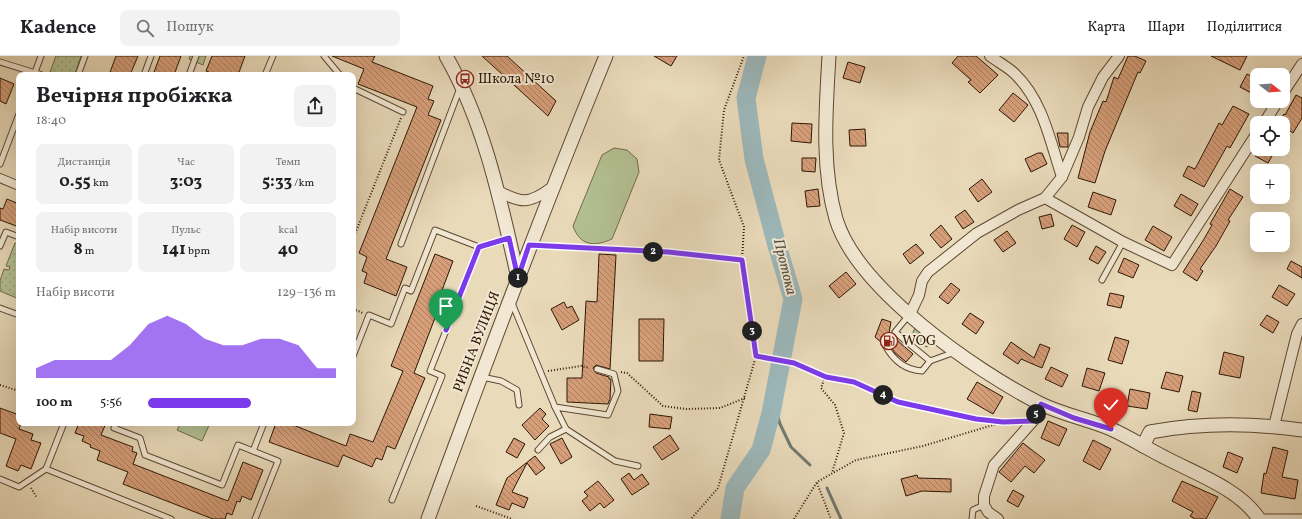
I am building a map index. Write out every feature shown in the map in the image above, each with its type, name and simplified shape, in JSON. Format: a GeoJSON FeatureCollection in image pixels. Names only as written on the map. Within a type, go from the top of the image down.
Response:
{"type":"FeatureCollection","features":[{"type":"Feature","properties":{"kind":"street"},"geometry":{"type":"LineString","coordinates":[[446,56],[473,108],[509,238],[518,278]]}},
{"type":"Feature","properties":{"kind":"street","name":"РИБНА ВУЛИЦЯ"},"geometry":{"type":"LineString","coordinates":[[419,519],[430,513],[511,301],[529,245],[606,56]]}},
{"type":"Feature","properties":{"kind":"street"},"geometry":{"type":"LineString","coordinates":[[829,56],[826,110],[827,147],[832,200],[837,221],[856,257],[873,280],[910,314],[957,352],[1010,387],[1041,404],[1074,418],[1111,429],[1228,490],[1241,499],[1259,518]]}},
{"type":"Feature","properties":{"kind":"street"},"geometry":{"type":"LineString","coordinates":[[990,56],[1014,73],[1031,94],[1044,119],[1062,177]]}},
{"type":"Feature","properties":{"kind":"street"},"geometry":{"type":"LineString","coordinates":[[910,314],[919,295],[922,281],[937,264],[978,233],[997,221],[1045,198],[1062,177],[1079,137],[1088,106],[1104,76],[1119,56]]}},
{"type":"Feature","properties":{"kind":"street"},"geometry":{"type":"LineString","coordinates":[[1290,82],[1302,64]]}},
{"type":"Feature","properties":{"kind":"street"},"geometry":{"type":"LineString","coordinates":[[1045,198],[1123,242],[1172,264],[1250,144]]}},
{"type":"Feature","properties":{"kind":"street"},"geometry":{"type":"LineString","coordinates":[[0,178],[16,185]]}},
{"type":"Feature","properties":{"kind":"street"},"geometry":{"type":"LineString","coordinates":[[496,190],[523,202],[536,199],[551,188]]}},
{"type":"Feature","properties":{"kind":"street"},"geometry":{"type":"LineString","coordinates":[[1274,426],[1297,334],[1302,324]]}},
{"type":"Feature","properties":{"kind":"street"},"geometry":{"type":"LineString","coordinates":[[998,519],[988,512],[984,505],[984,496],[994,465],[1033,421],[1041,404]]}},
{"type":"Feature","properties":{"kind":"street"},"geometry":{"type":"LineString","coordinates":[[1143,446],[1150,432],[1182,426],[1274,426],[1302,430]]}},
{"type":"Feature","properties":{"kind":"lane"},"geometry":{"type":"LineString","coordinates":[[35,72],[41,56]]}},
{"type":"Feature","properties":{"kind":"lane"},"geometry":{"type":"LineString","coordinates":[[79,72],[86,56]]}},
{"type":"Feature","properties":{"kind":"lane"},"geometry":{"type":"LineString","coordinates":[[145,72],[151,56]]}},
{"type":"Feature","properties":{"kind":"lane"},"geometry":{"type":"LineString","coordinates":[[192,72],[196,56]]}},
{"type":"Feature","properties":{"kind":"lane"},"geometry":{"type":"LineString","coordinates":[[266,72],[273,56]]}},
{"type":"Feature","properties":{"kind":"lane"},"geometry":{"type":"LineString","coordinates":[[324,56],[337,72]]}},
{"type":"Feature","properties":{"kind":"lane"},"geometry":{"type":"LineString","coordinates":[[0,62],[28,72]]}},
{"type":"Feature","properties":{"kind":"lane"},"geometry":{"type":"LineString","coordinates":[[401,244],[461,85]]}},
{"type":"Feature","properties":{"kind":"lane"},"geometry":{"type":"LineString","coordinates":[[356,89],[403,112]]}},
{"type":"Feature","properties":{"kind":"lane"},"geometry":{"type":"LineString","coordinates":[[0,164],[16,122]]}},
{"type":"Feature","properties":{"kind":"lane"},"geometry":{"type":"LineString","coordinates":[[356,348],[369,315],[391,324],[405,288],[411,291],[435,230],[479,247],[509,238]]}},
{"type":"Feature","properties":{"kind":"lane"},"geometry":{"type":"LineString","coordinates":[[0,246],[6,232],[16,236]]}},
{"type":"Feature","properties":{"kind":"lane"},"geometry":{"type":"LineString","coordinates":[[1102,280],[1123,242]]}},
{"type":"Feature","properties":{"kind":"lane"},"geometry":{"type":"LineString","coordinates":[[392,500],[442,376],[430,372],[479,247]]}},
{"type":"Feature","properties":{"kind":"lane"},"geometry":{"type":"LineString","coordinates":[[511,301],[555,408],[566,429],[615,461],[638,466]]}},
{"type":"Feature","properties":{"kind":"lane"},"geometry":{"type":"LineString","coordinates":[[0,308],[16,314]]}},
{"type":"Feature","properties":{"kind":"lane"},"geometry":{"type":"LineString","coordinates":[[910,314],[894,334],[930,361]]}},
{"type":"Feature","properties":{"kind":"lane"},"geometry":{"type":"LineString","coordinates":[[885,345],[890,355],[910,370],[922,370],[930,361],[957,352]]}},
{"type":"Feature","properties":{"kind":"lane"},"geometry":{"type":"LineString","coordinates":[[555,408],[608,415],[618,391],[614,374],[597,369]]}},
{"type":"Feature","properties":{"kind":"lane"},"geometry":{"type":"LineString","coordinates":[[481,377],[501,381],[517,390],[519,405]]}},
{"type":"Feature","properties":{"kind":"lane"},"geometry":{"type":"LineString","coordinates":[[0,479],[19,487],[46,469],[63,426]]}},
{"type":"Feature","properties":{"kind":"lane"},"geometry":{"type":"LineString","coordinates":[[115,426],[114,428],[140,438],[145,455],[222,486],[238,445],[278,461],[255,519]]}},
{"type":"Feature","properties":{"kind":"lane"},"geometry":{"type":"LineString","coordinates":[[253,451],[263,426]]}},
{"type":"Feature","properties":{"kind":"lane"},"geometry":{"type":"LineString","coordinates":[[538,450],[550,437],[566,429]]}},
{"type":"Feature","properties":{"kind":"lane"},"geometry":{"type":"LineString","coordinates":[[46,469],[172,519]]}},
{"type":"Feature","properties":{"kind":"lane"},"geometry":{"type":"LineString","coordinates":[[972,519],[973,510],[984,505]]}},
{"type":"Feature","properties":{"kind":"lane"},"geometry":{"type":"LineString","coordinates":[[1259,518],[1302,517]]}},
{"type":"Feature","properties":{"kind":"path"},"geometry":{"type":"LineString","coordinates":[[691,519],[718,488],[756,356],[742,260],[744,227],[719,160],[724,110],[744,56]]}},
{"type":"Feature","properties":{"kind":"path"},"geometry":{"type":"LineString","coordinates":[[356,231],[403,112]]}},
{"type":"Feature","properties":{"kind":"path"},"geometry":{"type":"LineString","coordinates":[[529,245],[668,252],[742,260]]}},
{"type":"Feature","properties":{"kind":"path"},"geometry":{"type":"LineString","coordinates":[[756,356],[794,363],[826,377],[854,382],[898,402],[976,419],[1003,422],[1033,421]]}},
{"type":"Feature","properties":{"kind":"path"},"geometry":{"type":"LineString","coordinates":[[826,377],[821,388],[835,405],[844,433],[832,474]]}},
{"type":"Feature","properties":{"kind":"path"},"geometry":{"type":"LineString","coordinates":[[0,385],[16,390]]}},
{"type":"Feature","properties":{"kind":"path"},"geometry":{"type":"LineString","coordinates":[[663,406],[686,409],[720,408],[745,398]]}},
{"type":"Feature","properties":{"kind":"path"},"geometry":{"type":"LineString","coordinates":[[794,519],[817,482],[856,460],[923,446],[1003,422]]}},
{"type":"Feature","properties":{"kind":"path"},"geometry":{"type":"LineString","coordinates":[[27,482],[37,498]]}},
{"type":"Feature","properties":{"kind":"path"},"geometry":{"type":"LineString","coordinates":[[817,482],[831,519]]}},
{"type":"Feature","properties":{"kind":"path"},"geometry":{"type":"LineString","coordinates":[[476,506],[512,519]]}},
{"type":"Feature","properties":{"kind":"green space"},"geometry":{"type":"Polygon","coordinates":[[[56,56],[81,56],[75,72],[50,72],[56,56]]]}},
{"type":"Feature","properties":{"kind":"green space"},"geometry":{"type":"Polygon","coordinates":[[[190,56],[206,56],[203,65],[189,59],[190,56]]]}},
{"type":"Feature","properties":{"kind":"green space"},"geometry":{"type":"Polygon","coordinates":[[[614,148],[627,150],[637,159],[639,172],[612,239],[594,244],[588,243],[580,238],[573,226],[602,155],[614,148]]]}},
{"type":"Feature","properties":{"kind":"green space"},"geometry":{"type":"Polygon","coordinates":[[[16,243],[16,298],[0,291],[0,281],[4,269],[9,270],[10,267],[6,266],[16,243]]]}},
{"type":"Feature","properties":{"kind":"green space"},"geometry":{"type":"Polygon","coordinates":[[[916,325],[935,343],[926,347],[912,335],[916,325]]]}},
{"type":"Feature","properties":{"kind":"green space"},"geometry":{"type":"Polygon","coordinates":[[[179,426],[209,426],[202,441],[177,430],[179,426]]]}},
{"type":"Feature","properties":{"kind":"building"},"geometry":{"type":"Polygon","coordinates":[[[116,56],[138,56],[131,72],[110,72],[116,56]]]}},
{"type":"Feature","properties":{"kind":"building"},"geometry":{"type":"Polygon","coordinates":[[[160,56],[181,56],[175,72],[154,72],[160,56]]]}},
{"type":"Feature","properties":{"kind":"building"},"geometry":{"type":"Polygon","coordinates":[[[212,56],[245,56],[239,72],[206,71],[212,56]]]}},
{"type":"Feature","properties":{"kind":"building"},"geometry":{"type":"Polygon","coordinates":[[[332,56],[375,56],[372,62],[433,86],[428,99],[434,101],[428,115],[441,120],[386,259],[407,267],[396,296],[364,283],[367,273],[362,271],[367,257],[359,253],[417,107],[358,84],[364,69],[332,56]]]}},
{"type":"Feature","properties":{"kind":"building"},"geometry":{"type":"Polygon","coordinates":[[[482,56],[507,56],[556,101],[548,116],[482,56]]]}},
{"type":"Feature","properties":{"kind":"building"},"geometry":{"type":"Polygon","coordinates":[[[654,56],[677,56],[671,66],[654,56]]]}},
{"type":"Feature","properties":{"kind":"building"},"geometry":{"type":"Polygon","coordinates":[[[958,56],[976,56],[998,75],[980,93],[968,82],[971,80],[952,63],[958,56]]]}},
{"type":"Feature","properties":{"kind":"building"},"geometry":{"type":"Polygon","coordinates":[[[1128,56],[1135,56],[1146,61],[1140,73],[1138,72],[1105,151],[1095,183],[1078,178],[1090,132],[1103,101],[1106,102],[1114,77],[1118,79],[1128,56]]]}},
{"type":"Feature","properties":{"kind":"building"},"geometry":{"type":"Polygon","coordinates":[[[1211,56],[1247,56],[1240,70],[1211,56]]]}},
{"type":"Feature","properties":{"kind":"building"},"geometry":{"type":"Polygon","coordinates":[[[848,62],[865,67],[860,83],[843,78],[848,62]]]}},
{"type":"Feature","properties":{"kind":"building"},"geometry":{"type":"Polygon","coordinates":[[[1247,74],[1250,76],[1250,92],[1240,87],[1247,74]]]}},
{"type":"Feature","properties":{"kind":"building"},"geometry":{"type":"Polygon","coordinates":[[[0,78],[14,84],[6,104],[0,101],[0,78]]]}},
{"type":"Feature","properties":{"kind":"building"},"geometry":{"type":"Polygon","coordinates":[[[1013,93],[1028,105],[1014,122],[999,110],[1013,93]]]}},
{"type":"Feature","properties":{"kind":"building"},"geometry":{"type":"Polygon","coordinates":[[[1296,95],[1302,98],[1302,118],[1293,133],[1290,131],[1290,116],[1283,116],[1284,114],[1285,115],[1296,95]]]}},
{"type":"Feature","properties":{"kind":"building"},"geometry":{"type":"Polygon","coordinates":[[[1233,106],[1249,114],[1230,148],[1227,146],[1204,187],[1183,176],[1188,166],[1195,169],[1219,123],[1222,125],[1233,106]]]}},
{"type":"Feature","properties":{"kind":"building"},"geometry":{"type":"Polygon","coordinates":[[[792,123],[812,124],[811,143],[791,141],[792,123]]]}},
{"type":"Feature","properties":{"kind":"building"},"geometry":{"type":"Polygon","coordinates":[[[865,129],[866,146],[850,146],[849,130],[865,129]]]}},
{"type":"Feature","properties":{"kind":"building"},"geometry":{"type":"Polygon","coordinates":[[[1057,133],[1068,133],[1068,147],[1060,147],[1057,133]]]}},
{"type":"Feature","properties":{"kind":"building"},"geometry":{"type":"Polygon","coordinates":[[[1038,153],[1042,153],[1047,164],[1031,172],[1025,159],[1038,153]]]}},
{"type":"Feature","properties":{"kind":"building"},"geometry":{"type":"Polygon","coordinates":[[[1255,156],[1272,156],[1268,163],[1255,156]]]}},
{"type":"Feature","properties":{"kind":"building"},"geometry":{"type":"Polygon","coordinates":[[[802,158],[816,158],[815,172],[802,171],[802,158]]]}},
{"type":"Feature","properties":{"kind":"building"},"geometry":{"type":"Polygon","coordinates":[[[982,179],[992,192],[978,202],[969,189],[982,179]]]}},
{"type":"Feature","properties":{"kind":"building"},"geometry":{"type":"Polygon","coordinates":[[[818,189],[820,206],[807,207],[805,191],[818,189]]]}},
{"type":"Feature","properties":{"kind":"building"},"geometry":{"type":"Polygon","coordinates":[[[1230,189],[1243,197],[1228,220],[1230,221],[1216,246],[1200,269],[1203,271],[1197,281],[1183,272],[1212,225],[1210,224],[1230,189]]]}},
{"type":"Feature","properties":{"kind":"building"},"geometry":{"type":"Polygon","coordinates":[[[1093,192],[1116,200],[1111,215],[1088,207],[1093,192]]]}},
{"type":"Feature","properties":{"kind":"building"},"geometry":{"type":"Polygon","coordinates":[[[1181,194],[1198,204],[1191,216],[1174,206],[1181,194]]]}},
{"type":"Feature","properties":{"kind":"building"},"geometry":{"type":"Polygon","coordinates":[[[7,199],[16,203],[16,226],[0,220],[0,208],[3,209],[7,199]]]}},
{"type":"Feature","properties":{"kind":"building"},"geometry":{"type":"Polygon","coordinates":[[[965,210],[974,222],[963,229],[955,217],[965,210]]]}},
{"type":"Feature","properties":{"kind":"building"},"geometry":{"type":"Polygon","coordinates":[[[1051,214],[1054,226],[1042,229],[1039,217],[1051,214]]]}},
{"type":"Feature","properties":{"kind":"building"},"geometry":{"type":"Polygon","coordinates":[[[941,225],[952,239],[941,248],[930,235],[941,225]]]}},
{"type":"Feature","properties":{"kind":"building"},"geometry":{"type":"Polygon","coordinates":[[[1072,225],[1085,232],[1077,247],[1064,239],[1072,225]]]}},
{"type":"Feature","properties":{"kind":"building"},"geometry":{"type":"Polygon","coordinates":[[[1153,226],[1172,237],[1164,251],[1145,240],[1153,226]]]}},
{"type":"Feature","properties":{"kind":"building"},"geometry":{"type":"Polygon","coordinates":[[[1007,231],[1016,243],[1003,252],[994,240],[1007,231]]]}},
{"type":"Feature","properties":{"kind":"building"},"geometry":{"type":"Polygon","coordinates":[[[916,244],[924,253],[910,264],[903,254],[916,244]]]}},
{"type":"Feature","properties":{"kind":"building"},"geometry":{"type":"Polygon","coordinates":[[[1096,246],[1106,252],[1098,264],[1089,259],[1096,246]]]}},
{"type":"Feature","properties":{"kind":"building"},"geometry":{"type":"Polygon","coordinates":[[[435,254],[453,261],[438,301],[441,302],[414,373],[425,378],[395,449],[387,446],[382,460],[376,458],[372,467],[343,455],[338,467],[269,442],[275,426],[296,426],[346,446],[350,434],[373,442],[403,371],[391,366],[435,254]]]}},
{"type":"Feature","properties":{"kind":"building"},"geometry":{"type":"Polygon","coordinates":[[[599,254],[616,255],[610,369],[596,365],[593,368],[596,373],[611,379],[610,399],[608,404],[567,402],[567,378],[582,378],[586,301],[597,302],[599,254]]]}},
{"type":"Feature","properties":{"kind":"building"},"geometry":{"type":"Polygon","coordinates":[[[1124,258],[1139,265],[1133,278],[1118,272],[1124,258]]]}},
{"type":"Feature","properties":{"kind":"building"},"geometry":{"type":"Polygon","coordinates":[[[1291,261],[1302,267],[1302,278],[1287,269],[1291,261]]]}},
{"type":"Feature","properties":{"kind":"building"},"geometry":{"type":"Polygon","coordinates":[[[846,272],[856,284],[839,298],[829,286],[846,272]]]}},
{"type":"Feature","properties":{"kind":"building"},"geometry":{"type":"Polygon","coordinates":[[[951,283],[960,290],[948,304],[939,297],[951,283]]]}},
{"type":"Feature","properties":{"kind":"building"},"geometry":{"type":"Polygon","coordinates":[[[1279,285],[1295,294],[1287,306],[1272,297],[1279,285]]]}},
{"type":"Feature","properties":{"kind":"building"},"geometry":{"type":"Polygon","coordinates":[[[1110,293],[1124,296],[1121,308],[1107,305],[1110,293]]]}},
{"type":"Feature","properties":{"kind":"building"},"geometry":{"type":"Polygon","coordinates":[[[564,302],[567,308],[572,306],[579,320],[562,330],[551,309],[564,302]]]}},
{"type":"Feature","properties":{"kind":"building"},"geometry":{"type":"Polygon","coordinates":[[[970,313],[984,322],[976,334],[962,324],[970,313]]]}},
{"type":"Feature","properties":{"kind":"building"},"geometry":{"type":"Polygon","coordinates":[[[1267,315],[1279,322],[1273,333],[1260,325],[1267,315]]]}},
{"type":"Feature","properties":{"kind":"building"},"geometry":{"type":"Polygon","coordinates":[[[639,319],[664,319],[663,361],[639,361],[639,319]]]}},
{"type":"Feature","properties":{"kind":"building","name":"WOG"},"geometry":{"type":"Polygon","coordinates":[[[882,319],[891,322],[889,333],[913,354],[906,362],[895,353],[887,342],[882,343],[875,337],[882,319]]]}},
{"type":"Feature","properties":{"kind":"building"},"geometry":{"type":"Polygon","coordinates":[[[1115,337],[1129,341],[1122,364],[1108,360],[1115,337]]]}},
{"type":"Feature","properties":{"kind":"building"},"geometry":{"type":"Polygon","coordinates":[[[1011,342],[1034,358],[1040,344],[1050,348],[1042,368],[1021,359],[1018,364],[1003,354],[1011,342]]]}},
{"type":"Feature","properties":{"kind":"building"},"geometry":{"type":"Polygon","coordinates":[[[1224,352],[1244,357],[1240,378],[1219,374],[1224,352]]]}},
{"type":"Feature","properties":{"kind":"building"},"geometry":{"type":"Polygon","coordinates":[[[1051,367],[1068,375],[1062,387],[1045,379],[1051,367]]]}},
{"type":"Feature","properties":{"kind":"building"},"geometry":{"type":"Polygon","coordinates":[[[1087,368],[1105,373],[1099,391],[1082,386],[1087,368]]]}},
{"type":"Feature","properties":{"kind":"building"},"geometry":{"type":"Polygon","coordinates":[[[1166,372],[1183,376],[1179,392],[1161,388],[1166,372]]]}},
{"type":"Feature","properties":{"kind":"building"},"geometry":{"type":"Polygon","coordinates":[[[977,382],[1003,397],[993,414],[967,399],[977,382]]]}},
{"type":"Feature","properties":{"kind":"building"},"geometry":{"type":"Polygon","coordinates":[[[1130,389],[1150,393],[1147,409],[1127,406],[1130,389]]]}},
{"type":"Feature","properties":{"kind":"building"},"geometry":{"type":"Polygon","coordinates":[[[1192,391],[1201,393],[1197,412],[1188,410],[1192,391]]]}},
{"type":"Feature","properties":{"kind":"building"},"geometry":{"type":"Polygon","coordinates":[[[0,408],[16,414],[16,426],[20,426],[19,429],[33,434],[31,440],[41,443],[31,469],[21,465],[18,471],[6,466],[16,439],[0,433],[0,408]]]}},
{"type":"Feature","properties":{"kind":"building"},"geometry":{"type":"Polygon","coordinates":[[[540,408],[546,414],[542,419],[549,426],[535,440],[522,425],[540,408]]]}},
{"type":"Feature","properties":{"kind":"building"},"geometry":{"type":"Polygon","coordinates":[[[650,414],[672,417],[670,429],[649,427],[650,414]]]}},
{"type":"Feature","properties":{"kind":"building"},"geometry":{"type":"Polygon","coordinates":[[[1048,421],[1067,429],[1059,446],[1041,438],[1048,421]]]}},
{"type":"Feature","properties":{"kind":"building"},"geometry":{"type":"Polygon","coordinates":[[[78,426],[105,426],[101,435],[133,447],[132,451],[137,453],[133,464],[228,501],[243,462],[263,470],[251,500],[242,496],[240,502],[237,501],[232,515],[227,513],[225,519],[213,519],[123,484],[128,472],[97,460],[100,451],[90,447],[91,445],[82,441],[84,436],[75,433],[78,426]]]}},
{"type":"Feature","properties":{"kind":"building"},"geometry":{"type":"Polygon","coordinates":[[[670,435],[679,449],[662,460],[653,447],[670,435]]]}},
{"type":"Feature","properties":{"kind":"building"},"geometry":{"type":"Polygon","coordinates":[[[514,438],[525,444],[517,458],[506,452],[514,438]]]}},
{"type":"Feature","properties":{"kind":"building"},"geometry":{"type":"Polygon","coordinates":[[[562,438],[572,457],[561,464],[550,444],[562,438]]]}},
{"type":"Feature","properties":{"kind":"building"},"geometry":{"type":"Polygon","coordinates":[[[1093,440],[1111,449],[1100,470],[1083,461],[1093,440]]]}},
{"type":"Feature","properties":{"kind":"building"},"geometry":{"type":"Polygon","coordinates":[[[1023,443],[1045,460],[1034,473],[1025,466],[1011,482],[999,472],[1023,443]]]}},
{"type":"Feature","properties":{"kind":"building"},"geometry":{"type":"Polygon","coordinates":[[[1273,447],[1288,451],[1282,477],[1298,480],[1295,499],[1261,493],[1264,473],[1266,474],[1273,447]]]}},
{"type":"Feature","properties":{"kind":"building"},"geometry":{"type":"Polygon","coordinates":[[[1228,452],[1243,458],[1237,473],[1223,467],[1228,452]]]}},
{"type":"Feature","properties":{"kind":"building"},"geometry":{"type":"Polygon","coordinates":[[[535,456],[545,468],[536,475],[527,463],[512,492],[528,498],[524,508],[512,503],[509,510],[496,505],[507,478],[535,456]]]}},
{"type":"Feature","properties":{"kind":"building"},"geometry":{"type":"Polygon","coordinates":[[[629,473],[634,480],[642,474],[649,484],[632,495],[621,479],[629,473]]]}},
{"type":"Feature","properties":{"kind":"building"},"geometry":{"type":"Polygon","coordinates":[[[917,475],[918,478],[951,479],[951,492],[922,491],[906,496],[901,479],[917,475]]]}},
{"type":"Feature","properties":{"kind":"building"},"geometry":{"type":"Polygon","coordinates":[[[598,481],[614,500],[604,508],[600,503],[590,511],[582,501],[588,496],[584,492],[598,481]]]}},
{"type":"Feature","properties":{"kind":"building"},"geometry":{"type":"Polygon","coordinates":[[[1182,481],[1218,497],[1206,519],[1195,519],[1190,516],[1193,512],[1172,501],[1182,481]]]}},
{"type":"Feature","properties":{"kind":"building"},"geometry":{"type":"Polygon","coordinates":[[[1013,490],[1024,496],[1018,507],[1007,501],[1013,490]]]}},
{"type":"Feature","properties":{"kind":"waterway","name":"Протока"},"geometry":{"type":"LineString","coordinates":[[730,519],[735,488],[761,450],[771,413],[793,299],[754,159],[746,98],[757,56]]}},
{"type":"Feature","properties":{"kind":"waterway"},"geometry":{"type":"LineString","coordinates":[[773,400],[780,424],[791,447],[810,465]]}},
{"type":"Feature","properties":{"kind":"waterway"},"geometry":{"type":"LineString","coordinates":[[827,488],[841,519]]}},
{"type":"Feature","properties":{"kind":"place","name":"Школа №10"},"geometry":{"type":"Point","coordinates":[465,79]}},
{"type":"Feature","properties":{"kind":"place","name":"WOG"},"geometry":{"type":"Point","coordinates":[889,341]}},
{"type":"Feature","properties":{"kind":"route"},"geometry":{"type":"LineString","coordinates":[[446,330],[479,247],[509,238],[518,278],[529,245],[596,250],[668,252],[742,260],[756,356],[794,363],[826,377],[854,382],[898,402],[976,419],[1003,422],[1033,421],[1041,404],[1074,418],[1111,429]]}}]}
